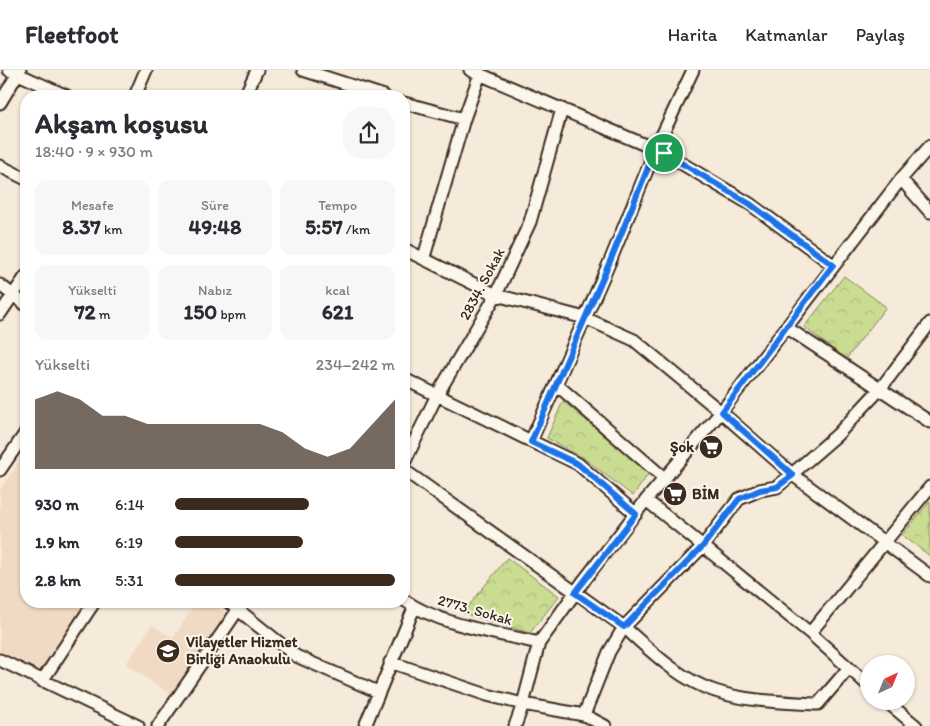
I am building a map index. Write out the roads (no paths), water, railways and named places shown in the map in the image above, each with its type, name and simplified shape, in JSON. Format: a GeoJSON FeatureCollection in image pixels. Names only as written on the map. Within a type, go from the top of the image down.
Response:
{"type":"FeatureCollection","features":[{"type":"Feature","properties":{"kind":"street"},"geometry":{"type":"LineString","coordinates":[[138,90],[146,70]]}},
{"type":"Feature","properties":{"kind":"street"},"geometry":{"type":"LineString","coordinates":[[249,90],[257,70]]}},
{"type":"Feature","properties":{"kind":"street"},"geometry":{"type":"LineString","coordinates":[[303,70],[365,90]]}},
{"type":"Feature","properties":{"kind":"street"},"geometry":{"type":"LineString","coordinates":[[531,442],[656,148],[693,70]]}},
{"type":"Feature","properties":{"kind":"street"},"geometry":{"type":"LineString","coordinates":[[0,103],[15,72],[54,90]]}},
{"type":"Feature","properties":{"kind":"street"},"geometry":{"type":"LineString","coordinates":[[424,257],[464,119],[475,72],[656,148],[750,204],[833,265]]}},
{"type":"Feature","properties":{"kind":"street"},"geometry":{"type":"LineString","coordinates":[[410,105],[464,119]]}},
{"type":"Feature","properties":{"kind":"street","name":"2834. Sokak"},"geometry":{"type":"LineString","coordinates":[[410,451],[437,395],[496,294],[530,222],[562,109]]}},
{"type":"Feature","properties":{"kind":"street"},"geometry":{"type":"LineString","coordinates":[[515,726],[523,704],[539,643],[646,500],[722,412],[833,265],[901,179],[930,146]]}},
{"type":"Feature","properties":{"kind":"street"},"geometry":{"type":"LineString","coordinates":[[0,166],[20,176]]}},
{"type":"Feature","properties":{"kind":"street"},"geometry":{"type":"LineString","coordinates":[[901,179],[930,212]]}},
{"type":"Feature","properties":{"kind":"street"},"geometry":{"type":"LineString","coordinates":[[410,251],[496,294],[585,318],[634,340],[722,412],[793,475],[884,544],[928,571]]}},
{"type":"Feature","properties":{"kind":"street"},"geometry":{"type":"LineString","coordinates":[[0,285],[20,300]]}},
{"type":"Feature","properties":{"kind":"street"},"geometry":{"type":"LineString","coordinates":[[0,314],[20,285]]}},
{"type":"Feature","properties":{"kind":"street"},"geometry":{"type":"LineString","coordinates":[[584,715],[609,652],[624,627],[703,546],[739,499],[760,490],[777,487],[837,435],[881,388],[930,323]]}},
{"type":"Feature","properties":{"kind":"street"},"geometry":{"type":"LineString","coordinates":[[786,327],[930,422]]}},
{"type":"Feature","properties":{"kind":"street"},"geometry":{"type":"LineString","coordinates":[[410,382],[578,464],[636,514]]}},
{"type":"Feature","properties":{"kind":"street"},"geometry":{"type":"LineString","coordinates":[[556,384],[665,479]]}},
{"type":"Feature","properties":{"kind":"street"},"geometry":{"type":"LineString","coordinates":[[0,470],[20,443]]}},
{"type":"Feature","properties":{"kind":"street"},"geometry":{"type":"LineString","coordinates":[[410,474],[624,627],[661,660],[694,682],[714,691],[744,698],[818,704],[848,668]]}},
{"type":"Feature","properties":{"kind":"street"},"geometry":{"type":"LineString","coordinates":[[810,633],[930,487]]}},
{"type":"Feature","properties":{"kind":"street"},"geometry":{"type":"LineString","coordinates":[[646,500],[810,633],[860,678]]}},
{"type":"Feature","properties":{"kind":"street","name":"2773. Sokak"},"geometry":{"type":"LineString","coordinates":[[410,605],[414,608],[462,624],[539,643]]}},
{"type":"Feature","properties":{"kind":"street"},"geometry":{"type":"LineString","coordinates":[[42,681],[89,608]]}},
{"type":"Feature","properties":{"kind":"street"},"geometry":{"type":"LineString","coordinates":[[158,726],[240,608]]}},
{"type":"Feature","properties":{"kind":"street"},"geometry":{"type":"LineString","coordinates":[[243,608],[296,656],[378,692]]}},
{"type":"Feature","properties":{"kind":"street"},"geometry":{"type":"LineString","coordinates":[[365,726],[414,608]]}},
{"type":"Feature","properties":{"kind":"street"},"geometry":{"type":"LineString","coordinates":[[0,660],[130,725]]}},
{"type":"Feature","properties":{"kind":"street"},"geometry":{"type":"LineString","coordinates":[[390,662],[523,704],[584,715],[605,726]]}},
{"type":"Feature","properties":{"kind":"street"},"geometry":{"type":"LineString","coordinates":[[897,710],[916,726]]}},
{"type":"Feature","properties":{"kind":"place","name":"Şok"},"geometry":{"type":"Point","coordinates":[711,447]}},
{"type":"Feature","properties":{"kind":"place","name":"BİM"},"geometry":{"type":"Point","coordinates":[675,494]}},
{"type":"Feature","properties":{"kind":"place","name":"Vilayetler Hizmet Birliği Anaokulu"},"geometry":{"type":"Point","coordinates":[168,651]}}]}
